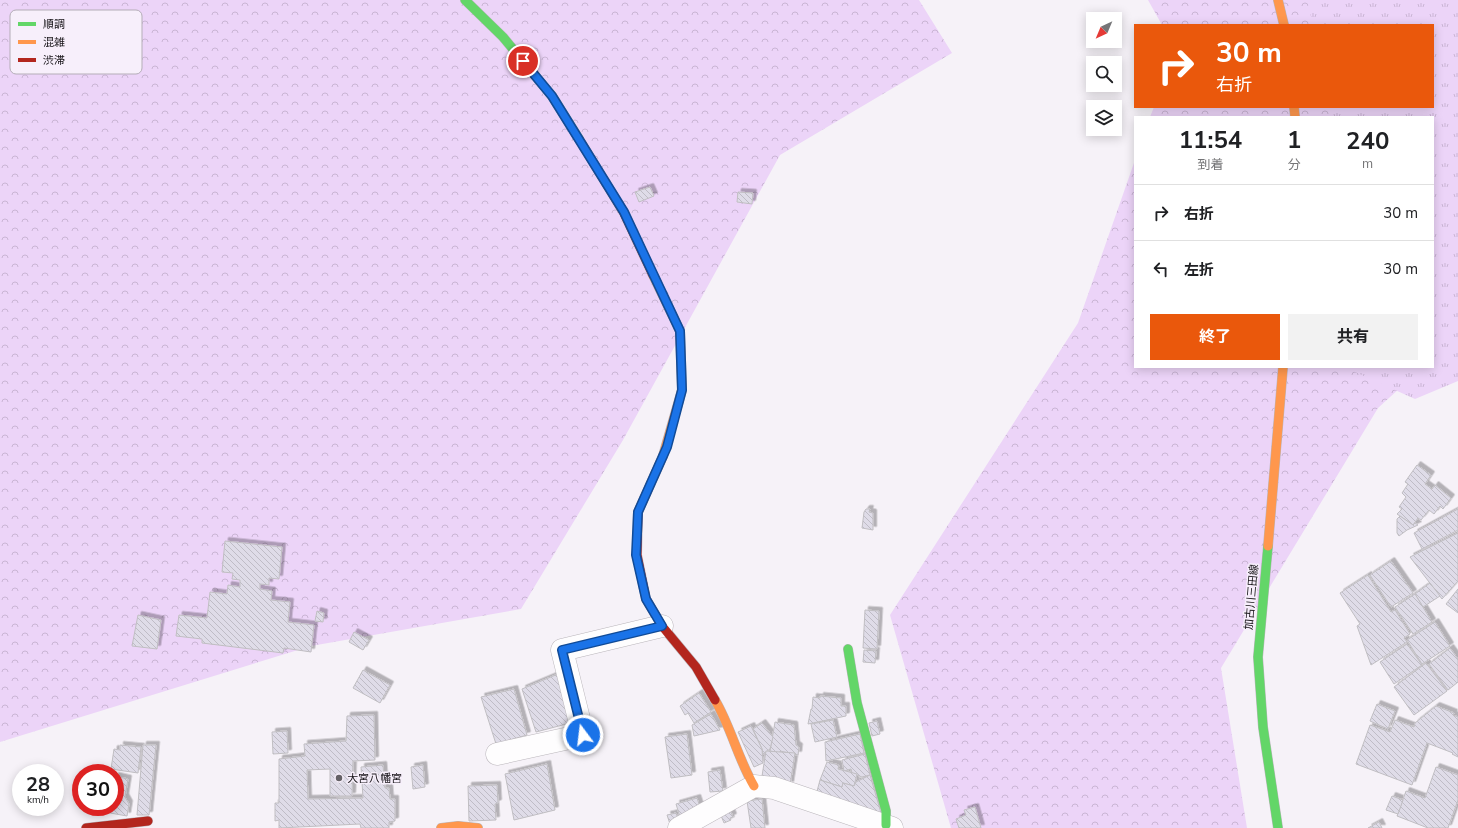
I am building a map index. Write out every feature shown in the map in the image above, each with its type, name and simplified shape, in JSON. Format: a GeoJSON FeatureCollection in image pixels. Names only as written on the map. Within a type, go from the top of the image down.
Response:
{"type":"FeatureCollection","features":[{"type":"Feature","properties":{"kind":"street"},"geometry":{"type":"LineString","coordinates":[[464,0],[503,38],[552,96],[624,212],[680,331],[682,390],[667,447],[638,512],[636,555],[646,599],[662,626],[700,674],[722,712],[747,774],[754,786]]}},
{"type":"Feature","properties":{"kind":"street"},"geometry":{"type":"LineString","coordinates":[[1278,0],[1282,11],[1284,24]]}},
{"type":"Feature","properties":{"kind":"street","name":"加古川三田線"},"geometry":{"type":"LineString","coordinates":[[1278,828],[1263,727],[1258,657],[1283,368]]}},
{"type":"Feature","properties":{"kind":"street"},"geometry":{"type":"LineString","coordinates":[[497,754],[583,735],[562,650],[662,626]]}},
{"type":"Feature","properties":{"kind":"street"},"geometry":{"type":"LineString","coordinates":[[679,828],[754,786],[774,788],[889,827],[857,703],[848,649]]}},
{"type":"Feature","properties":{"kind":"street"},"geometry":{"type":"LineString","coordinates":[[86,828],[148,821]]}},
{"type":"Feature","properties":{"kind":"street"},"geometry":{"type":"LineString","coordinates":[[441,828],[458,826],[478,828]]}},
{"type":"Feature","properties":{"kind":"green space"},"geometry":{"type":"Polygon","coordinates":[[[0,0],[919,0],[952,53],[780,155],[623,440],[521,609],[311,646],[0,742],[0,0]]]}},
{"type":"Feature","properties":{"kind":"green space"},"geometry":{"type":"Polygon","coordinates":[[[1148,0],[1458,0],[1433,116],[1150,116],[1154,108],[1434,108],[1434,24],[1161,24],[1148,0]]]}},
{"type":"Feature","properties":{"kind":"green space"},"geometry":{"type":"Polygon","coordinates":[[[1307,0],[1458,0],[1458,381],[1415,399],[1346,368],[1434,368],[1434,116],[1331,116],[1330,108],[1434,108],[1434,24],[1313,24],[1307,0]]]}},
{"type":"Feature","properties":{"kind":"green space"},"geometry":{"type":"Polygon","coordinates":[[[1134,163],[1134,368],[1422,368],[1378,408],[1221,668],[1247,828],[951,828],[890,615],[1078,323],[1134,163]]]}},
{"type":"Feature","properties":{"kind":"building"},"geometry":{"type":"Polygon","coordinates":[[[650,187],[654,196],[639,202],[635,192],[650,187]]]}},
{"type":"Feature","properties":{"kind":"building"},"geometry":{"type":"Polygon","coordinates":[[[738,192],[753,193],[752,204],[737,202],[738,192]]]}},
{"type":"Feature","properties":{"kind":"building"},"geometry":{"type":"Polygon","coordinates":[[[1417,465],[1431,475],[1425,484],[1432,489],[1435,485],[1451,498],[1443,509],[1440,506],[1434,514],[1429,510],[1421,520],[1418,518],[1413,525],[1397,514],[1402,509],[1399,507],[1406,497],[1402,493],[1408,484],[1405,482],[1417,465]]]}},
{"type":"Feature","properties":{"kind":"building"},"geometry":{"type":"Polygon","coordinates":[[[866,509],[870,509],[869,512],[873,513],[873,530],[862,528],[864,512],[866,509]]]}},
{"type":"Feature","properties":{"kind":"building"},"geometry":{"type":"Polygon","coordinates":[[[1458,509],[1458,530],[1422,549],[1414,533],[1458,509]]]}},
{"type":"Feature","properties":{"kind":"building"},"geometry":{"type":"Polygon","coordinates":[[[1400,516],[1413,525],[1415,523],[1418,525],[1399,536],[1397,533],[1397,519],[1400,516]]]}},
{"type":"Feature","properties":{"kind":"building"},"geometry":{"type":"Polygon","coordinates":[[[1458,533],[1458,581],[1442,599],[1410,557],[1458,533]]]}},
{"type":"Feature","properties":{"kind":"building"},"geometry":{"type":"Polygon","coordinates":[[[225,541],[282,547],[279,579],[269,578],[269,585],[260,584],[260,589],[272,591],[271,600],[290,602],[288,622],[314,625],[311,652],[284,648],[283,653],[202,643],[202,639],[176,636],[179,615],[207,618],[210,592],[227,594],[228,585],[240,587],[240,580],[232,579],[233,573],[222,572],[225,541]]]}},
{"type":"Feature","properties":{"kind":"building"},"geometry":{"type":"Polygon","coordinates":[[[1391,561],[1413,593],[1391,607],[1370,575],[1391,561]]]}},
{"type":"Feature","properties":{"kind":"building"},"geometry":{"type":"Polygon","coordinates":[[[1368,575],[1391,612],[1395,610],[1410,634],[1404,638],[1407,642],[1371,665],[1357,626],[1360,624],[1340,593],[1368,575]]]}},
{"type":"Feature","properties":{"kind":"building"},"geometry":{"type":"Polygon","coordinates":[[[1430,583],[1440,596],[1423,607],[1415,594],[1430,583]]]}},
{"type":"Feature","properties":{"kind":"building"},"geometry":{"type":"Polygon","coordinates":[[[1458,589],[1458,613],[1446,604],[1458,589]]]}},
{"type":"Feature","properties":{"kind":"building"},"geometry":{"type":"Polygon","coordinates":[[[1415,594],[1432,622],[1413,634],[1395,607],[1415,594]]]}},
{"type":"Feature","properties":{"kind":"building"},"geometry":{"type":"Polygon","coordinates":[[[865,610],[879,611],[877,649],[863,648],[865,610]]]}},
{"type":"Feature","properties":{"kind":"building"},"geometry":{"type":"Polygon","coordinates":[[[317,611],[324,613],[323,622],[315,621],[317,611]]]}},
{"type":"Feature","properties":{"kind":"building"},"geometry":{"type":"Polygon","coordinates":[[[138,615],[161,620],[157,649],[132,646],[138,615]]]}},
{"type":"Feature","properties":{"kind":"building"},"geometry":{"type":"Polygon","coordinates":[[[1435,622],[1450,646],[1422,664],[1407,640],[1435,622]]]}},
{"type":"Feature","properties":{"kind":"building"},"geometry":{"type":"Polygon","coordinates":[[[354,632],[369,640],[363,650],[349,642],[354,632]]]}},
{"type":"Feature","properties":{"kind":"building"},"geometry":{"type":"Polygon","coordinates":[[[1407,644],[1422,665],[1394,684],[1380,662],[1407,644]]]}},
{"type":"Feature","properties":{"kind":"building"},"geometry":{"type":"Polygon","coordinates":[[[1450,648],[1458,659],[1458,682],[1448,690],[1429,664],[1450,648]]]}},
{"type":"Feature","properties":{"kind":"building"},"geometry":{"type":"Polygon","coordinates":[[[864,650],[876,651],[875,663],[863,662],[864,650]]]}},
{"type":"Feature","properties":{"kind":"building"},"geometry":{"type":"Polygon","coordinates":[[[1426,663],[1447,691],[1414,715],[1394,687],[1426,663]]]}},
{"type":"Feature","properties":{"kind":"building"},"geometry":{"type":"Polygon","coordinates":[[[363,670],[390,685],[380,703],[353,688],[363,670]]]}},
{"type":"Feature","properties":{"kind":"building"},"geometry":{"type":"Polygon","coordinates":[[[558,674],[570,723],[536,732],[522,689],[558,674]]]}},
{"type":"Feature","properties":{"kind":"building"},"geometry":{"type":"Polygon","coordinates":[[[514,689],[527,735],[496,744],[481,697],[514,689]]]}},
{"type":"Feature","properties":{"kind":"building"},"geometry":{"type":"Polygon","coordinates":[[[699,693],[711,712],[694,723],[688,713],[685,715],[680,706],[699,693]]]}},
{"type":"Feature","properties":{"kind":"building"},"geometry":{"type":"Polygon","coordinates":[[[820,696],[841,698],[841,706],[846,706],[846,716],[808,724],[812,709],[813,697],[820,698],[820,696]]]}},
{"type":"Feature","properties":{"kind":"building"},"geometry":{"type":"Polygon","coordinates":[[[1377,704],[1395,711],[1388,729],[1370,721],[1377,704]]]}},
{"type":"Feature","properties":{"kind":"building"},"geometry":{"type":"Polygon","coordinates":[[[1436,706],[1454,713],[1453,715],[1458,717],[1458,757],[1452,754],[1453,753],[1427,743],[1412,785],[1356,764],[1370,725],[1390,732],[1395,720],[1414,727],[1415,723],[1436,706]]]}},
{"type":"Feature","properties":{"kind":"building"},"geometry":{"type":"Polygon","coordinates":[[[711,714],[720,730],[694,736],[692,725],[711,714]]]}},
{"type":"Feature","properties":{"kind":"building"},"geometry":{"type":"Polygon","coordinates":[[[374,715],[375,760],[353,761],[352,796],[330,796],[330,769],[307,770],[308,799],[363,798],[361,767],[383,765],[385,788],[389,788],[390,799],[395,799],[395,821],[389,822],[389,828],[361,828],[360,824],[279,828],[279,820],[275,821],[275,803],[279,803],[279,759],[305,756],[304,744],[346,741],[347,716],[374,715]]]}},
{"type":"Feature","properties":{"kind":"building"},"geometry":{"type":"Polygon","coordinates":[[[833,720],[837,737],[815,742],[811,724],[833,720]]]}},
{"type":"Feature","properties":{"kind":"building"},"geometry":{"type":"Polygon","coordinates":[[[877,721],[880,734],[872,736],[869,723],[877,721]]]}},
{"type":"Feature","properties":{"kind":"building"},"geometry":{"type":"Polygon","coordinates":[[[775,722],[794,725],[796,745],[799,747],[798,755],[780,751],[780,753],[770,751],[775,722]]]}},
{"type":"Feature","properties":{"kind":"building"},"geometry":{"type":"Polygon","coordinates":[[[762,723],[773,737],[770,749],[763,754],[753,729],[762,723]]]}},
{"type":"Feature","properties":{"kind":"building"},"geometry":{"type":"Polygon","coordinates":[[[751,726],[762,749],[763,763],[754,767],[738,732],[751,726]]]}},
{"type":"Feature","properties":{"kind":"building"},"geometry":{"type":"Polygon","coordinates":[[[287,731],[288,753],[273,754],[272,732],[287,731]]]}},
{"type":"Feature","properties":{"kind":"building"},"geometry":{"type":"Polygon","coordinates":[[[687,734],[692,775],[671,778],[665,737],[687,734]]]}},
{"type":"Feature","properties":{"kind":"building"},"geometry":{"type":"Polygon","coordinates":[[[860,734],[864,753],[826,761],[825,742],[860,734]]]}},
{"type":"Feature","properties":{"kind":"building"},"geometry":{"type":"Polygon","coordinates":[[[120,745],[141,747],[138,773],[124,771],[124,764],[112,764],[114,749],[120,750],[120,745]]]}},
{"type":"Feature","properties":{"kind":"building"},"geometry":{"type":"Polygon","coordinates":[[[143,745],[156,745],[149,815],[137,815],[143,745]]]}},
{"type":"Feature","properties":{"kind":"building"},"geometry":{"type":"Polygon","coordinates":[[[766,751],[795,753],[790,785],[762,776],[766,751]]]}},
{"type":"Feature","properties":{"kind":"building"},"geometry":{"type":"Polygon","coordinates":[[[865,754],[870,775],[862,777],[852,773],[851,769],[844,771],[842,760],[865,754]]]}},
{"type":"Feature","properties":{"kind":"building"},"geometry":{"type":"Polygon","coordinates":[[[827,762],[839,765],[838,769],[857,774],[854,786],[843,783],[842,787],[820,780],[827,762]]]}},
{"type":"Feature","properties":{"kind":"building"},"geometry":{"type":"Polygon","coordinates":[[[547,764],[555,810],[514,820],[505,774],[547,764]]]}},
{"type":"Feature","properties":{"kind":"building"},"geometry":{"type":"Polygon","coordinates":[[[423,765],[425,787],[413,789],[411,767],[423,765]]]}},
{"type":"Feature","properties":{"kind":"building"},"geometry":{"type":"Polygon","coordinates":[[[1436,767],[1458,775],[1458,800],[1448,828],[1428,828],[1397,816],[1406,791],[1425,798],[1436,767]]]}},
{"type":"Feature","properties":{"kind":"building"},"geometry":{"type":"Polygon","coordinates":[[[720,770],[723,791],[710,792],[708,772],[720,770]]]}},
{"type":"Feature","properties":{"kind":"building"},"geometry":{"type":"Polygon","coordinates":[[[870,775],[881,813],[816,795],[820,780],[842,787],[843,783],[854,786],[856,782],[870,775]]]}},
{"type":"Feature","properties":{"kind":"building"},"geometry":{"type":"Polygon","coordinates":[[[124,778],[128,779],[125,797],[129,804],[127,816],[124,815],[124,778]]]}},
{"type":"Feature","properties":{"kind":"building"},"geometry":{"type":"Polygon","coordinates":[[[497,785],[498,803],[495,804],[496,820],[469,821],[468,786],[497,785]]]}},
{"type":"Feature","properties":{"kind":"building"},"geometry":{"type":"Polygon","coordinates":[[[1392,796],[1403,800],[1398,814],[1386,810],[1392,796]]]}},
{"type":"Feature","properties":{"kind":"building"},"geometry":{"type":"Polygon","coordinates":[[[697,798],[700,807],[680,817],[676,804],[697,798]]]}},
{"type":"Feature","properties":{"kind":"building"},"geometry":{"type":"Polygon","coordinates":[[[762,799],[765,828],[751,828],[747,801],[762,799]]]}},
{"type":"Feature","properties":{"kind":"building"},"geometry":{"type":"Polygon","coordinates":[[[975,807],[981,828],[959,828],[956,819],[966,815],[964,810],[975,807]]]}},
{"type":"Feature","properties":{"kind":"building"},"geometry":{"type":"Polygon","coordinates":[[[731,812],[733,817],[730,818],[731,820],[724,823],[720,813],[731,812]]]}},
{"type":"Feature","properties":{"kind":"building"},"geometry":{"type":"Polygon","coordinates":[[[676,813],[679,821],[670,824],[667,815],[676,813]]]}},
{"type":"Feature","properties":{"kind":"building"},"geometry":{"type":"Polygon","coordinates":[[[1379,822],[1382,828],[1368,828],[1379,822]]]}},
{"type":"Feature","properties":{"kind":"traffic: fast"},"geometry":{"type":"LineString","coordinates":[[465,0],[503,37],[552,96],[579,139]]}},
{"type":"Feature","properties":{"kind":"traffic: fast"},"geometry":{"type":"LineString","coordinates":[[1268,546],[1258,657],[1263,727],[1278,828]]}},
{"type":"Feature","properties":{"kind":"traffic: fast"},"geometry":{"type":"LineString","coordinates":[[848,649],[857,703],[886,811],[886,825]]}},
{"type":"Feature","properties":{"kind":"traffic: slow"},"geometry":{"type":"LineString","coordinates":[[1278,0],[1284,24]]}},
{"type":"Feature","properties":{"kind":"traffic: slow"},"geometry":{"type":"LineString","coordinates":[[1294,108],[1295,116]]}},
{"type":"Feature","properties":{"kind":"traffic: slow"},"geometry":{"type":"LineString","coordinates":[[653,275],[680,331],[682,390],[663,456]]}},
{"type":"Feature","properties":{"kind":"traffic: slow"},"geometry":{"type":"LineString","coordinates":[[1268,546],[1283,368]]}},
{"type":"Feature","properties":{"kind":"traffic: slow"},"geometry":{"type":"LineString","coordinates":[[715,700],[726,721],[743,765],[754,786]]}},
{"type":"Feature","properties":{"kind":"traffic: slow"},"geometry":{"type":"LineString","coordinates":[[441,828],[458,826],[478,828]]}},
{"type":"Feature","properties":{"kind":"traffic: jam"},"geometry":{"type":"LineString","coordinates":[[579,139],[624,213],[653,275]]}},
{"type":"Feature","properties":{"kind":"traffic: jam"},"geometry":{"type":"LineString","coordinates":[[663,456],[638,512],[637,555],[646,599],[662,626],[696,667],[715,700]]}},
{"type":"Feature","properties":{"kind":"traffic: jam"},"geometry":{"type":"LineString","coordinates":[[86,828],[148,821]]}},
{"type":"Feature","properties":{"kind":"place","name":"大宮八幡宮"},"geometry":{"type":"Point","coordinates":[339,778]}},
{"type":"Feature","properties":{"kind":"route"},"geometry":{"type":"LineString","coordinates":[[523,61],[552,96],[624,212],[680,331],[682,390],[667,447],[638,512],[636,555],[646,599],[662,626],[562,650],[583,735]]}}]}
